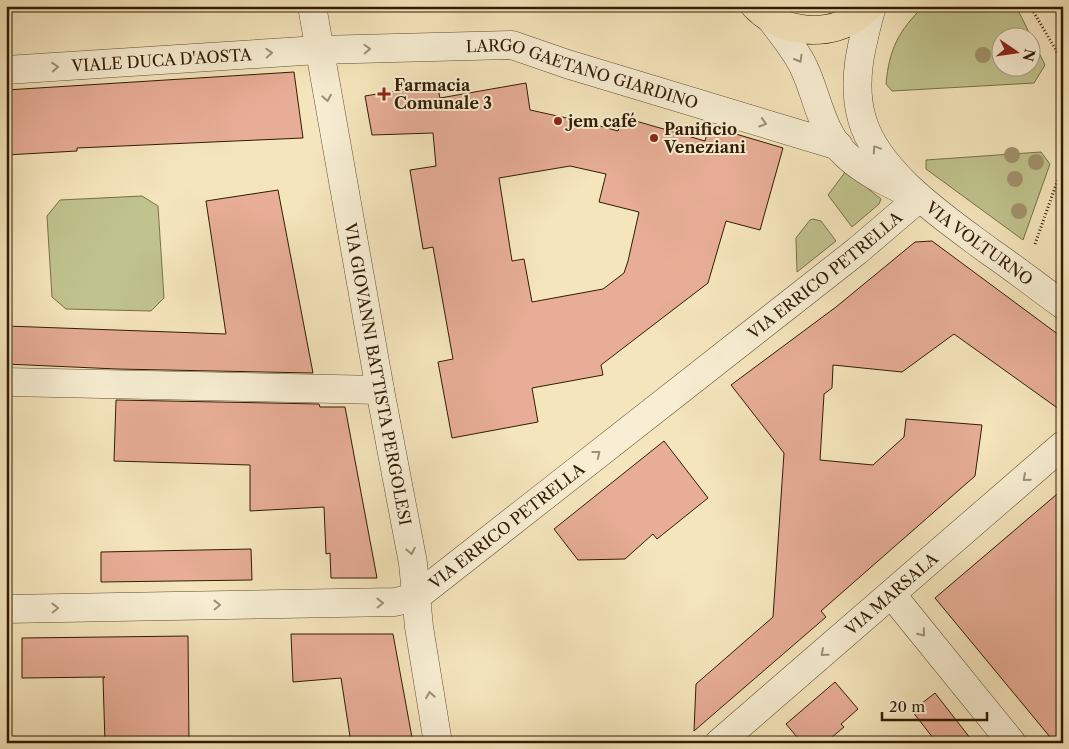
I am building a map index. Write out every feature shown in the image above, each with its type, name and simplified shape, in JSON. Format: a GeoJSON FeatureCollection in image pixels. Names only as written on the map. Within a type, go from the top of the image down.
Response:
{"type":"FeatureCollection","features":[{"type":"Feature","properties":{"kind":"main road"},"geometry":{"type":"LineString","coordinates":[[763,13],[792,28],[813,30],[835,27],[855,18],[871,6]]}},
{"type":"Feature","properties":{"kind":"street","name":"VIA GIOVANNI BATTISTA PERGOLESI"},"geometry":{"type":"LineString","coordinates":[[312,6],[318,50],[413,563],[419,627],[438,743]]}},
{"type":"Feature","properties":{"kind":"street"},"geometry":{"type":"LineString","coordinates":[[871,6],[862,43],[857,77],[862,119],[872,144],[879,154],[919,198]]}},
{"type":"Feature","properties":{"kind":"street","name":"LARGO GAETANO GIARDINO"},"geometry":{"type":"LineString","coordinates":[[763,13],[798,56],[810,82],[828,132],[845,154],[869,173],[919,198]]}},
{"type":"Feature","properties":{"kind":"street","name":"LARGO GAETANO GIARDINO"},"geometry":{"type":"LineString","coordinates":[[318,50],[512,45],[567,64],[839,146]]}},
{"type":"Feature","properties":{"kind":"street","name":"VIALE DUCA D'AOSTA"},"geometry":{"type":"LineString","coordinates":[[6,70],[318,50]]}},
{"type":"Feature","properties":{"kind":"street","name":"VIA VOLTURNO"},"geometry":{"type":"LineString","coordinates":[[919,198],[1063,305]]}},
{"type":"Feature","properties":{"kind":"street","name":"VIA ERRICO PETRELLA"},"geometry":{"type":"LineString","coordinates":[[6,609],[395,602],[416,598],[857,251],[919,198]]}},
{"type":"Feature","properties":{"kind":"street"},"geometry":{"type":"LineString","coordinates":[[6,382],[380,390]]}},
{"type":"Feature","properties":{"kind":"street","name":"VIA MARSALA"},"geometry":{"type":"LineString","coordinates":[[719,743],[1063,445]]}},
{"type":"Feature","properties":{"kind":"street"},"geometry":{"type":"LineString","coordinates":[[892,595],[1012,743]]}},
{"type":"Feature","properties":{"kind":"path"},"geometry":{"type":"LineString","coordinates":[[1030,6],[1063,62]]}},
{"type":"Feature","properties":{"kind":"path"},"geometry":{"type":"LineString","coordinates":[[1032,251],[1063,164]]}},
{"type":"Feature","properties":{"kind":"green space"},"geometry":{"type":"Polygon","coordinates":[[[924,6],[1016,6],[1027,28],[992,28],[992,78],[1037,78],[1034,83],[892,91],[886,84],[887,72],[893,50],[908,23],[924,6]]]}},
{"type":"Feature","properties":{"kind":"green space"},"geometry":{"type":"Polygon","coordinates":[[[1042,59],[1045,65],[1042,70],[1042,59]]]}},
{"type":"Feature","properties":{"kind":"green space"},"geometry":{"type":"Polygon","coordinates":[[[1041,152],[1050,164],[1023,240],[926,169],[926,160],[1041,152]]]}},
{"type":"Feature","properties":{"kind":"green space"},"geometry":{"type":"Polygon","coordinates":[[[846,171],[881,199],[879,204],[852,227],[828,195],[846,171]]]}},
{"type":"Feature","properties":{"kind":"green space"},"geometry":{"type":"Polygon","coordinates":[[[142,196],[158,206],[164,298],[151,311],[66,309],[52,297],[47,216],[60,200],[142,196]]]}},
{"type":"Feature","properties":{"kind":"green space"},"geometry":{"type":"Polygon","coordinates":[[[810,220],[821,221],[836,241],[797,272],[796,238],[810,220]]]}},
{"type":"Feature","properties":{"kind":"building"},"geometry":{"type":"Polygon","coordinates":[[[294,72],[303,138],[77,148],[77,151],[6,155],[6,90],[294,72]]]}},
{"type":"Feature","properties":{"kind":"building"},"geometry":{"type":"Polygon","coordinates":[[[526,83],[530,110],[618,131],[622,117],[705,141],[709,126],[783,148],[760,230],[726,221],[708,283],[601,365],[603,375],[532,388],[538,422],[452,438],[438,362],[453,359],[433,247],[423,249],[410,170],[436,166],[433,133],[372,135],[365,96],[437,84],[440,98],[526,83]],[[570,166],[499,178],[512,261],[524,259],[532,302],[603,289],[624,273],[639,212],[599,202],[606,174],[570,166]]]}},
{"type":"Feature","properties":{"kind":"building"},"geometry":{"type":"Polygon","coordinates":[[[278,190],[313,373],[117,369],[6,364],[6,326],[226,334],[206,201],[278,190]]]}},
{"type":"Feature","properties":{"kind":"building"},"geometry":{"type":"Polygon","coordinates":[[[932,241],[1063,338],[1063,412],[954,334],[902,372],[833,365],[832,388],[824,394],[820,460],[873,465],[904,437],[906,419],[982,425],[975,476],[821,611],[826,617],[694,731],[696,684],[773,617],[784,453],[731,385],[836,307],[915,242],[932,241]]]}},
{"type":"Feature","properties":{"kind":"building"},"geometry":{"type":"Polygon","coordinates":[[[116,400],[319,404],[320,407],[345,407],[377,578],[331,578],[330,553],[326,554],[324,507],[250,511],[250,465],[114,461],[116,400]]]}},
{"type":"Feature","properties":{"kind":"building"},"geometry":{"type":"Polygon","coordinates":[[[664,441],[708,498],[657,539],[653,534],[625,559],[578,560],[554,529],[664,441]]]}},
{"type":"Feature","properties":{"kind":"building"},"geometry":{"type":"Polygon","coordinates":[[[1063,489],[1063,743],[1055,743],[935,598],[1063,489]]]}},
{"type":"Feature","properties":{"kind":"building"},"geometry":{"type":"Polygon","coordinates":[[[251,549],[252,580],[101,582],[101,552],[251,549]]]}},
{"type":"Feature","properties":{"kind":"building"},"geometry":{"type":"Polygon","coordinates":[[[291,634],[393,634],[413,743],[351,743],[341,678],[293,682],[291,634]]]}},
{"type":"Feature","properties":{"kind":"building"},"geometry":{"type":"Polygon","coordinates":[[[188,636],[189,743],[105,743],[103,678],[105,677],[22,678],[22,638],[188,636]]]}},
{"type":"Feature","properties":{"kind":"building"},"geometry":{"type":"Polygon","coordinates":[[[835,682],[858,709],[841,724],[844,727],[825,743],[802,743],[786,724],[835,682]]]}},
{"type":"Feature","properties":{"kind":"building"},"geometry":{"type":"Polygon","coordinates":[[[935,693],[974,743],[937,743],[912,711],[935,693]]]}},
{"type":"Feature","properties":{"kind":"place","name":"Farmacia Comunale 3"},"geometry":{"type":"Point","coordinates":[384,94]}},
{"type":"Feature","properties":{"kind":"place","name":"jem café"},"geometry":{"type":"Point","coordinates":[558,121]}},
{"type":"Feature","properties":{"kind":"place","name":"Panificio Veneziani"},"geometry":{"type":"Point","coordinates":[654,138]}}]}
